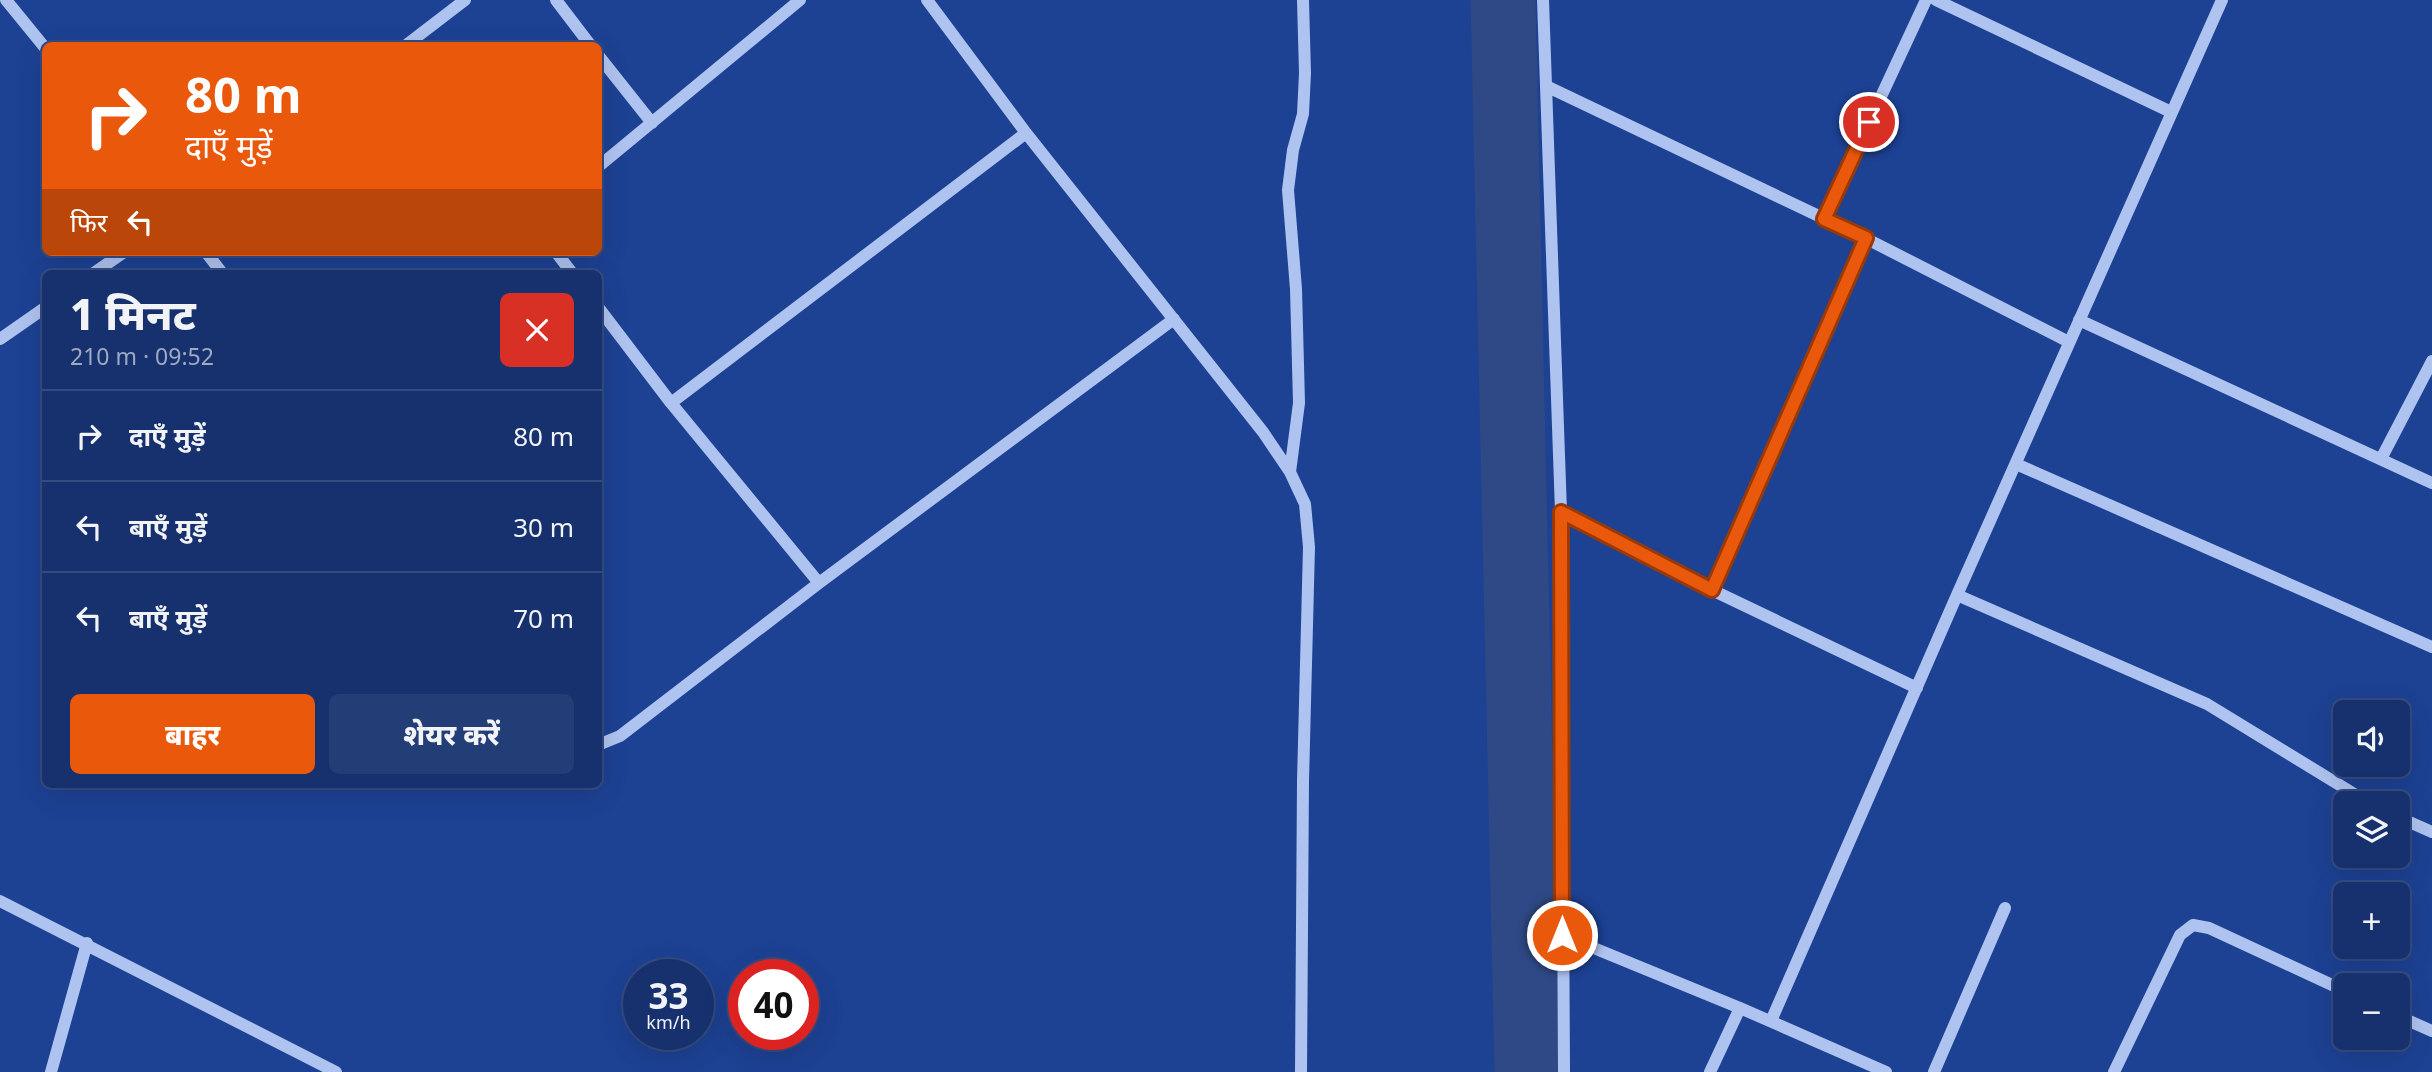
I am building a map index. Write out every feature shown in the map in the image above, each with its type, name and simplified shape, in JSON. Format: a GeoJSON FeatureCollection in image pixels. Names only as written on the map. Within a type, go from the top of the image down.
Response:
{"type":"FeatureCollection","features":[{"type":"Feature","properties":{"kind":"street"},"geometry":{"type":"LineString","coordinates":[[6,0],[42,45]]}},
{"type":"Feature","properties":{"kind":"street"},"geometry":{"type":"LineString","coordinates":[[410,42],[465,0]]}},
{"type":"Feature","properties":{"kind":"street"},"geometry":{"type":"LineString","coordinates":[[556,0],[589,42]]}},
{"type":"Feature","properties":{"kind":"street"},"geometry":{"type":"LineString","coordinates":[[602,164],[800,0]]}},
{"type":"Feature","properties":{"kind":"street"},"geometry":{"type":"LineString","coordinates":[[927,0],[1026,133],[1263,432],[1290,472],[1305,504],[1309,547],[1303,781],[1301,1072]]}},
{"type":"Feature","properties":{"kind":"street"},"geometry":{"type":"LineString","coordinates":[[1290,472],[1299,403],[1296,289],[1287,190],[1293,150],[1303,114],[1303,0]]}},
{"type":"Feature","properties":{"kind":"street"},"geometry":{"type":"LineString","coordinates":[[1544,0],[1561,512],[1563,1072]]}},
{"type":"Feature","properties":{"kind":"street"},"geometry":{"type":"LineString","coordinates":[[1824,219],[1926,0]]}},
{"type":"Feature","properties":{"kind":"street"},"geometry":{"type":"LineString","coordinates":[[1937,0],[2171,112]]}},
{"type":"Feature","properties":{"kind":"street"},"geometry":{"type":"LineString","coordinates":[[1771,1021],[2222,0]]}},
{"type":"Feature","properties":{"kind":"street"},"geometry":{"type":"LineString","coordinates":[[602,60],[652,123]]}},
{"type":"Feature","properties":{"kind":"street"},"geometry":{"type":"LineString","coordinates":[[1546,86],[1866,238],[2069,342]]}},
{"type":"Feature","properties":{"kind":"street"},"geometry":{"type":"LineString","coordinates":[[671,403],[1026,133]]}},
{"type":"Feature","properties":{"kind":"street"},"geometry":{"type":"LineString","coordinates":[[1712,590],[1866,238]]}},
{"type":"Feature","properties":{"kind":"street"},"geometry":{"type":"LineString","coordinates":[[98,270],[118,256]]}},
{"type":"Feature","properties":{"kind":"street"},"geometry":{"type":"LineString","coordinates":[[209,256],[220,270]]}},
{"type":"Feature","properties":{"kind":"street"},"geometry":{"type":"LineString","coordinates":[[559,256],[570,270]]}},
{"type":"Feature","properties":{"kind":"street"},"geometry":{"type":"LineString","coordinates":[[0,340],[42,310]]}},
{"type":"Feature","properties":{"kind":"street"},"geometry":{"type":"LineString","coordinates":[[602,312],[671,403],[819,583]]}},
{"type":"Feature","properties":{"kind":"street"},"geometry":{"type":"LineString","coordinates":[[602,743],[620,736],[819,583],[1174,319]]}},
{"type":"Feature","properties":{"kind":"street"},"geometry":{"type":"LineString","coordinates":[[2079,320],[2432,483]]}},
{"type":"Feature","properties":{"kind":"street"},"geometry":{"type":"LineString","coordinates":[[2381,459],[2432,362]]}},
{"type":"Feature","properties":{"kind":"street"},"geometry":{"type":"LineString","coordinates":[[2016,464],[2432,647]]}},
{"type":"Feature","properties":{"kind":"street"},"geometry":{"type":"LineString","coordinates":[[1561,512],[1712,590],[1917,688]]}},
{"type":"Feature","properties":{"kind":"street"},"geometry":{"type":"LineString","coordinates":[[1957,595],[2207,704],[2348,791]]}},
{"type":"Feature","properties":{"kind":"street"},"geometry":{"type":"LineString","coordinates":[[2410,822],[2432,832]]}},
{"type":"Feature","properties":{"kind":"street"},"geometry":{"type":"LineString","coordinates":[[0,901],[336,1072]]}},
{"type":"Feature","properties":{"kind":"street"},"geometry":{"type":"LineString","coordinates":[[1934,1072],[2005,908]]}},
{"type":"Feature","properties":{"kind":"street"},"geometry":{"type":"LineString","coordinates":[[2114,1072],[2180,934],[2193,925],[2209,929],[2333,986]]}},
{"type":"Feature","properties":{"kind":"street"},"geometry":{"type":"LineString","coordinates":[[1562,935],[1771,1021],[1886,1072]]}},
{"type":"Feature","properties":{"kind":"street"},"geometry":{"type":"LineString","coordinates":[[51,1072],[87,943]]}},
{"type":"Feature","properties":{"kind":"street"},"geometry":{"type":"LineString","coordinates":[[1710,1072],[1740,1008]]}},
{"type":"Feature","properties":{"kind":"street"},"geometry":{"type":"LineString","coordinates":[[2410,1021],[2432,1031]]}},
{"type":"Feature","properties":{"kind":"waterway"},"geometry":{"type":"LineString","coordinates":[[1503,0],[1527,1072]]}},
{"type":"Feature","properties":{"kind":"route"},"geometry":{"type":"LineString","coordinates":[[1562,935],[1561,512],[1712,590],[1866,238],[1824,219],[1869,122]]}}]}
